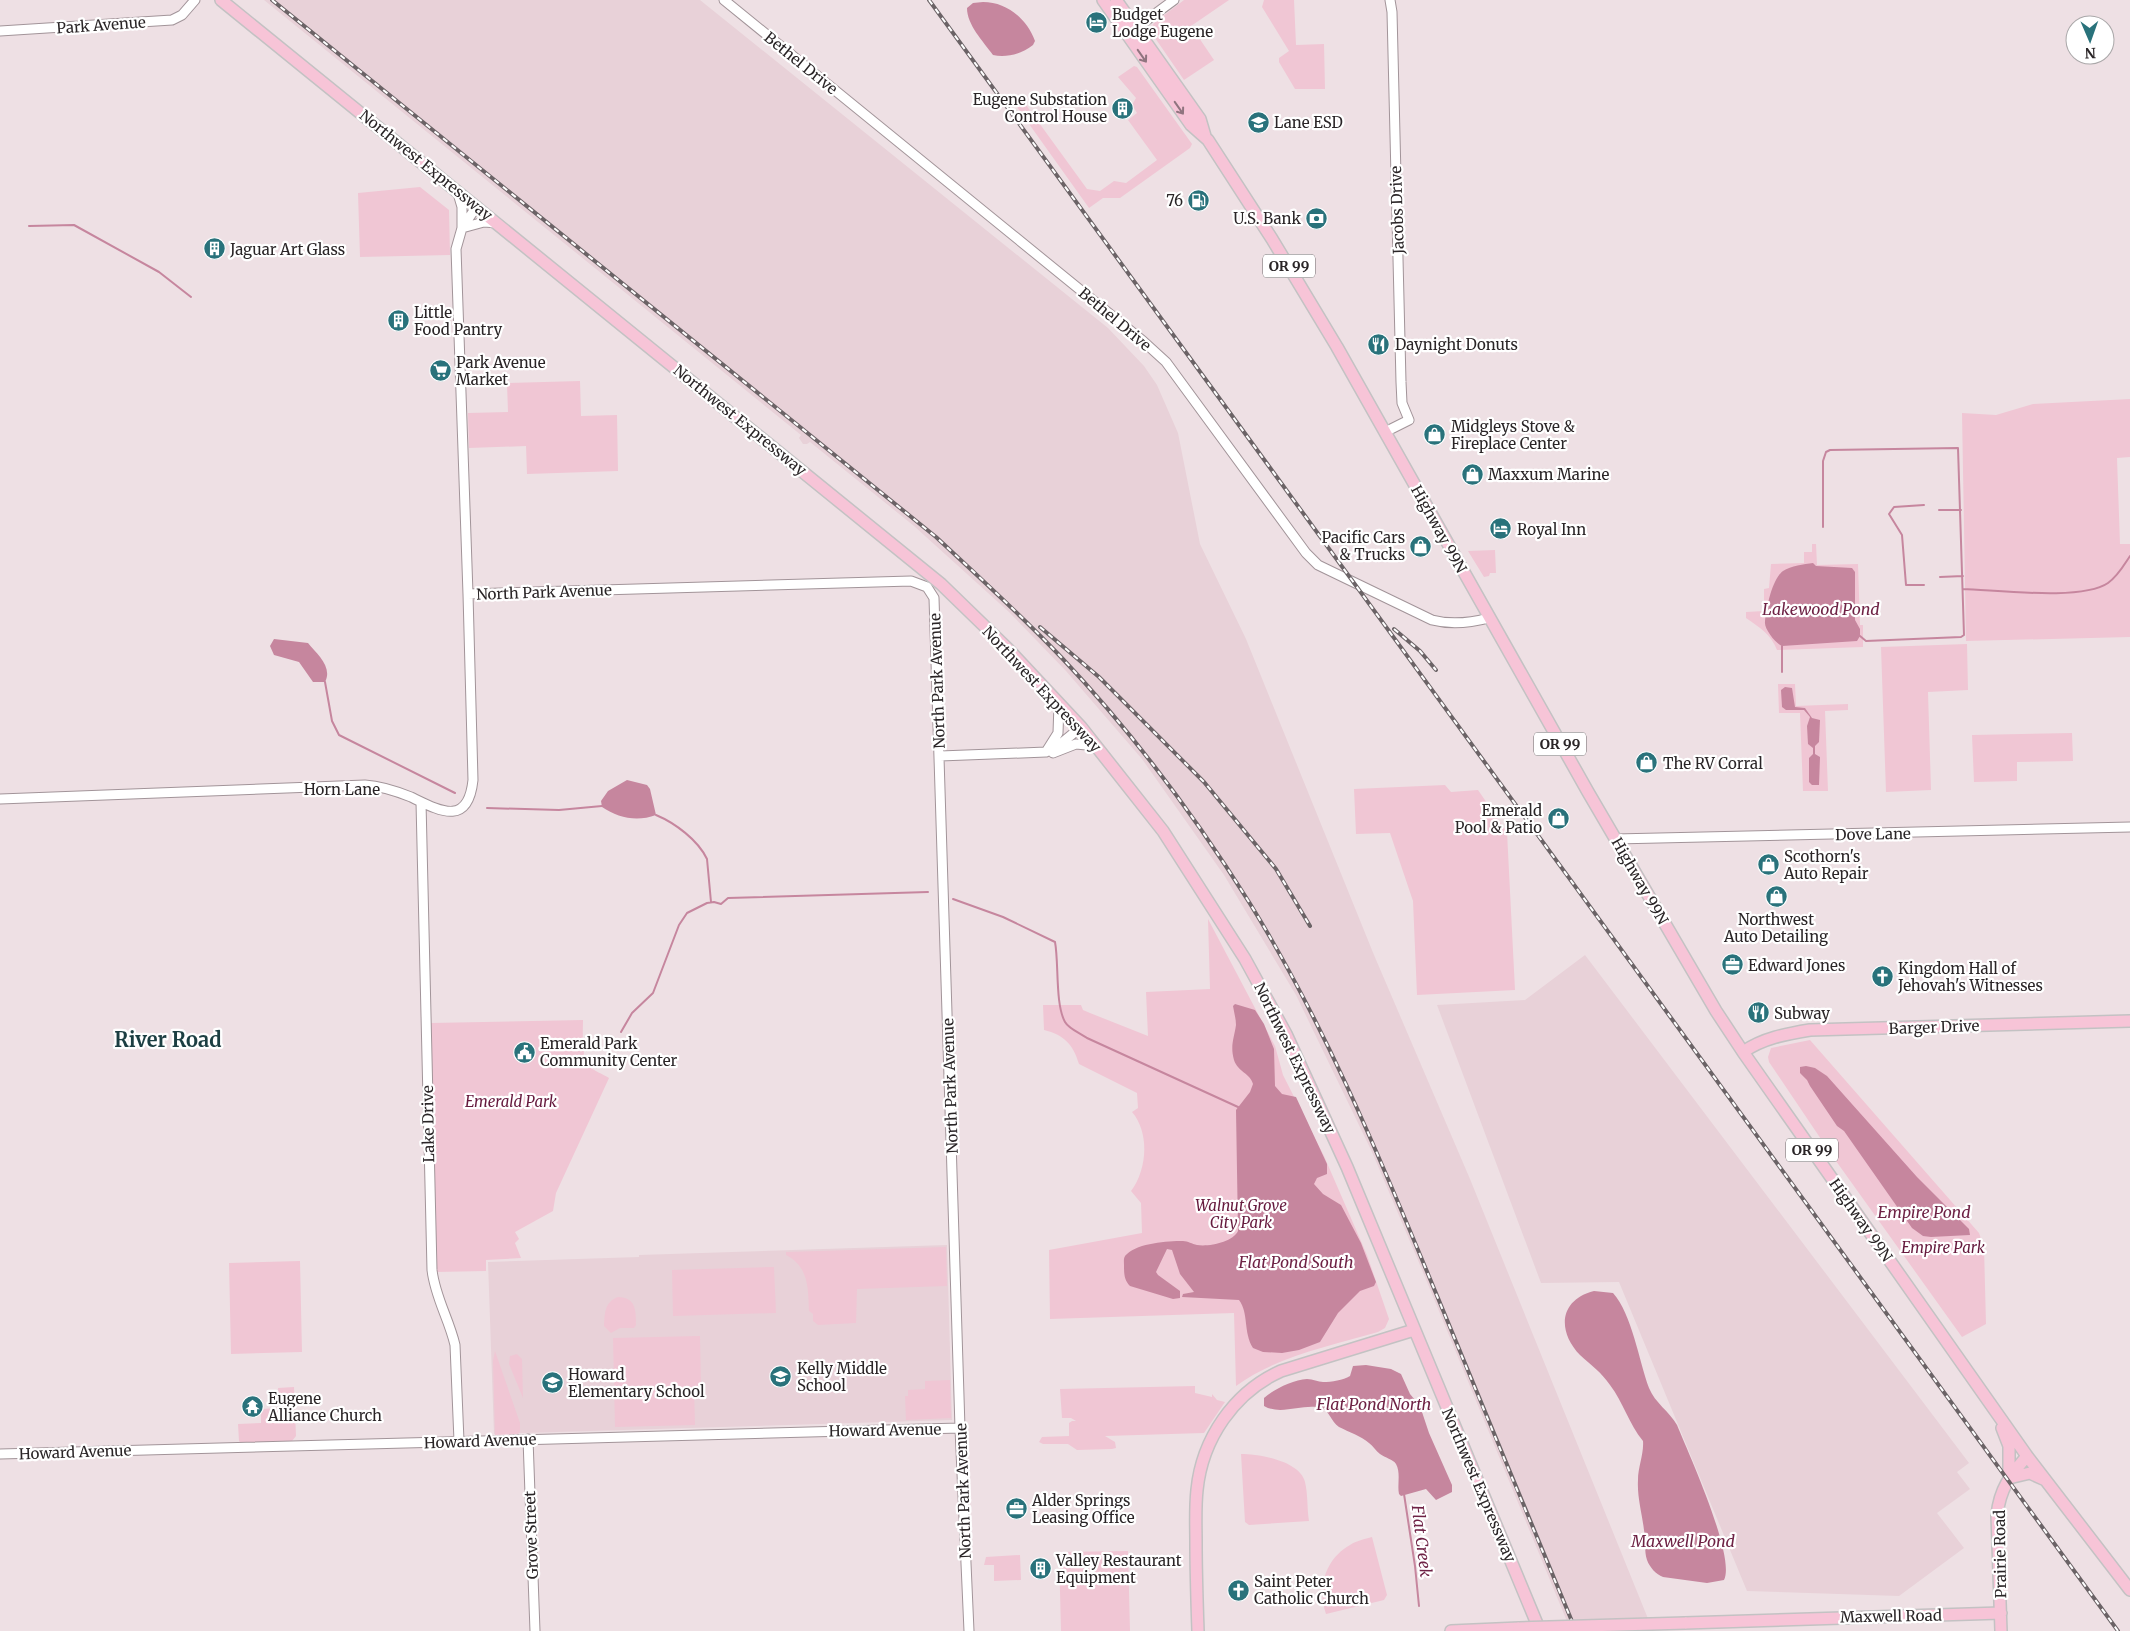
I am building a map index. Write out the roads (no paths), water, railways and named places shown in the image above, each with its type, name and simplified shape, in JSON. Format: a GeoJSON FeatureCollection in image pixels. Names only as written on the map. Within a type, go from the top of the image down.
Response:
{"type":"FeatureCollection","features":[{"type":"Feature","properties":{"kind":"main road","name":"Northwest Expressway"},"geometry":{"type":"LineString","coordinates":[[221,0],[941,584],[1008,649],[1097,746],[1163,831],[1245,959],[1286,1034],[1348,1167],[1540,1631]]}},
{"type":"Feature","properties":{"kind":"main road","name":"Highway 99N"},"geometry":{"type":"LineString","coordinates":[[1103,0],[1132,31]]}},
{"type":"Feature","properties":{"kind":"main road","name":"Highway 99N"},"geometry":{"type":"LineString","coordinates":[[1116,0],[1132,31],[1191,125],[1204,136],[1241,189],[1297,278],[1489,618],[1716,1011],[2027,1456],[2130,1590]]}},
{"type":"Feature","properties":{"kind":"main road","name":"Barger Drive"},"geometry":{"type":"LineString","coordinates":[[1743,1052],[1756,1043],[1810,1030],[2130,1021]]}},
{"type":"Feature","properties":{"kind":"main road"},"geometry":{"type":"LineString","coordinates":[[1198,1631],[1196,1492],[1204,1457],[1214,1434],[1224,1418],[1248,1392],[1273,1375],[1308,1362],[1414,1330]]}},
{"type":"Feature","properties":{"kind":"main road"},"geometry":{"type":"LineString","coordinates":[[1993,1408],[2009,1446],[2009,1478],[2030,1473],[2036,1474],[2050,1486]]}},
{"type":"Feature","properties":{"kind":"main road","name":"Prairie Road"},"geometry":{"type":"LineString","coordinates":[[2002,1631],[1997,1515],[1999,1498],[2009,1478],[2027,1456]]}},
{"type":"Feature","properties":{"kind":"main road","name":"Maxwell Road"},"geometry":{"type":"LineString","coordinates":[[1451,1631],[2001,1613]]}},
{"type":"Feature","properties":{"kind":"street","name":"Park Avenue"},"geometry":{"type":"LineString","coordinates":[[0,31],[172,20],[182,15],[195,0]]}},
{"type":"Feature","properties":{"kind":"street","name":"Bethel Drive"},"geometry":{"type":"LineString","coordinates":[[724,0],[1143,341],[1166,362],[1306,553],[1318,565],[1432,620],[1445,623],[1472,622],[1489,618]]}},
{"type":"Feature","properties":{"kind":"street"},"geometry":{"type":"LineString","coordinates":[[1132,31],[1174,0]]}},
{"type":"Feature","properties":{"kind":"street","name":"Jacobs Drive"},"geometry":{"type":"LineString","coordinates":[[1384,432],[1409,420],[1402,403],[1401,382],[1392,12],[1390,0]]}},
{"type":"Feature","properties":{"kind":"street"},"geometry":{"type":"LineString","coordinates":[[457,190],[462,207],[462,228],[484,222],[498,223]]}},
{"type":"Feature","properties":{"kind":"street","name":"North Park Avenue"},"geometry":{"type":"LineString","coordinates":[[477,206],[462,228],[456,243],[468,594],[912,580],[918,582],[931,592],[935,604],[960,1428],[969,1631]]}},
{"type":"Feature","properties":{"kind":"street","name":"Horn Lane"},"geometry":{"type":"LineString","coordinates":[[0,799],[365,786],[389,789],[441,810],[456,812],[465,806],[472,789],[473,764],[468,594]]}},
{"type":"Feature","properties":{"kind":"street"},"geometry":{"type":"LineString","coordinates":[[1046,752],[1058,733],[1059,704]]}},
{"type":"Feature","properties":{"kind":"street"},"geometry":{"type":"LineString","coordinates":[[1046,752],[1058,746],[1081,727]]}},
{"type":"Feature","properties":{"kind":"street"},"geometry":{"type":"LineString","coordinates":[[940,756],[1054,753],[1076,744],[1097,746]]}},
{"type":"Feature","properties":{"kind":"street","name":"Lake Drive"},"geometry":{"type":"LineString","coordinates":[[421,802],[432,1270],[435,1291],[455,1345],[459,1441]]}},
{"type":"Feature","properties":{"kind":"street","name":"Dove Lane"},"geometry":{"type":"LineString","coordinates":[[1615,838],[2130,827]]}},
{"type":"Feature","properties":{"kind":"street","name":"Howard Avenue"},"geometry":{"type":"LineString","coordinates":[[0,1454],[960,1428]]}},
{"type":"Feature","properties":{"kind":"street","name":"Grove Street"},"geometry":{"type":"LineString","coordinates":[[528,1439],[534,1631]]}},
{"type":"Feature","properties":{"kind":"water"},"geometry":{"type":"Polygon","coordinates":[[[983,2],[1000,5],[1015,13],[1031,33],[1035,41],[1033,45],[1024,51],[1014,54],[993,55],[976,33],[968,14],[967,8],[973,3],[983,2]]]}},
{"type":"Feature","properties":{"kind":"water","name":"Lakewood Pond"},"geometry":{"type":"Polygon","coordinates":[[[1813,563],[1816,566],[1852,568],[1855,572],[1855,620],[1860,629],[1860,636],[1857,641],[1782,646],[1768,632],[1765,625],[1767,610],[1770,595],[1779,575],[1790,568],[1813,563]]]}},
{"type":"Feature","properties":{"kind":"water"},"geometry":{"type":"Polygon","coordinates":[[[274,639],[308,643],[326,666],[327,676],[325,682],[313,682],[299,662],[274,655],[270,646],[274,639]]]}},
{"type":"Feature","properties":{"kind":"water"},"geometry":{"type":"Polygon","coordinates":[[[1785,687],[1792,688],[1795,707],[1805,708],[1812,718],[1820,720],[1819,742],[1815,746],[1815,754],[1820,757],[1819,785],[1812,785],[1809,782],[1809,758],[1813,754],[1813,748],[1808,744],[1807,726],[1810,717],[1804,710],[1786,710],[1782,707],[1781,690],[1785,687]]]}},
{"type":"Feature","properties":{"kind":"water"},"geometry":{"type":"Polygon","coordinates":[[[627,780],[647,785],[650,789],[656,815],[628,818],[602,807],[601,801],[608,791],[627,780]]]}},
{"type":"Feature","properties":{"kind":"water","name":"Flat Pond South"},"geometry":{"type":"Polygon","coordinates":[[[1235,1004],[1255,1010],[1264,1024],[1274,1049],[1275,1086],[1282,1094],[1296,1097],[1327,1164],[1327,1174],[1317,1178],[1314,1184],[1323,1194],[1341,1205],[1361,1243],[1376,1282],[1374,1286],[1360,1291],[1338,1313],[1320,1342],[1299,1350],[1282,1353],[1263,1352],[1253,1348],[1248,1336],[1244,1311],[1239,1300],[1182,1297],[1183,1294],[1194,1292],[1180,1274],[1172,1250],[1167,1249],[1156,1272],[1180,1291],[1180,1298],[1173,1299],[1130,1286],[1124,1274],[1125,1256],[1139,1247],[1154,1243],[1176,1241],[1208,1245],[1226,1241],[1238,1231],[1236,1110],[1250,1092],[1253,1084],[1234,1060],[1232,1046],[1236,1025],[1233,1006],[1235,1004]]]}},
{"type":"Feature","properties":{"kind":"water","name":"Empire Pond"},"geometry":{"type":"Polygon","coordinates":[[[1800,1067],[1815,1068],[1827,1076],[1917,1177],[1969,1229],[1970,1235],[1931,1237],[1923,1236],[1912,1228],[1844,1131],[1837,1126],[1807,1080],[1800,1073],[1800,1067]]]}},
{"type":"Feature","properties":{"kind":"water","name":"Maxwell Pond"},"geometry":{"type":"Polygon","coordinates":[[[1594,1291],[1613,1293],[1620,1302],[1630,1325],[1649,1388],[1677,1425],[1700,1480],[1717,1528],[1726,1568],[1724,1580],[1707,1583],[1663,1577],[1648,1563],[1638,1486],[1643,1441],[1615,1392],[1607,1381],[1573,1346],[1565,1327],[1565,1317],[1574,1301],[1582,1295],[1594,1291]]]}},
{"type":"Feature","properties":{"kind":"water","name":"Flat Pond North"},"geometry":{"type":"Polygon","coordinates":[[[1366,1365],[1391,1369],[1401,1374],[1410,1394],[1420,1406],[1429,1433],[1452,1485],[1452,1492],[1436,1500],[1426,1489],[1401,1496],[1399,1494],[1398,1471],[1395,1462],[1380,1454],[1362,1438],[1339,1427],[1324,1409],[1307,1407],[1278,1410],[1264,1406],[1264,1398],[1273,1391],[1290,1383],[1307,1379],[1323,1382],[1344,1379],[1350,1376],[1353,1366],[1366,1365]]]}},
{"type":"Feature","properties":{"kind":"waterway"},"geometry":{"type":"LineString","coordinates":[[29,226],[74,225],[159,272],[191,297]]}},
{"type":"Feature","properties":{"kind":"waterway"},"geometry":{"type":"LineString","coordinates":[[1823,527],[1823,461],[1826,452],[1830,450],[1958,448],[1964,635],[1961,637],[1866,641],[1860,636]]}},
{"type":"Feature","properties":{"kind":"waterway"},"geometry":{"type":"LineString","coordinates":[[1924,505],[1894,507],[1889,514],[1902,535],[1906,585],[1924,585]]}},
{"type":"Feature","properties":{"kind":"waterway"},"geometry":{"type":"LineString","coordinates":[[1939,510],[1961,510]]}},
{"type":"Feature","properties":{"kind":"waterway"},"geometry":{"type":"LineString","coordinates":[[1963,589],[2038,593],[2079,592],[2108,583],[2130,556]]}},
{"type":"Feature","properties":{"kind":"waterway"},"geometry":{"type":"LineString","coordinates":[[1940,577],[1963,576]]}},
{"type":"Feature","properties":{"kind":"waterway"},"geometry":{"type":"LineString","coordinates":[[1782,646],[1782,672]]}},
{"type":"Feature","properties":{"kind":"waterway"},"geometry":{"type":"LineString","coordinates":[[325,682],[332,721],[339,735],[455,793]]}},
{"type":"Feature","properties":{"kind":"waterway"},"geometry":{"type":"LineString","coordinates":[[487,808],[559,810],[602,806]]}},
{"type":"Feature","properties":{"kind":"waterway"},"geometry":{"type":"LineString","coordinates":[[656,815],[685,833],[703,852],[707,859],[711,902]]}},
{"type":"Feature","properties":{"kind":"waterway"},"geometry":{"type":"LineString","coordinates":[[621,1032],[632,1013],[653,993],[679,925],[687,913],[707,903],[721,904],[728,898],[928,892]]}},
{"type":"Feature","properties":{"kind":"waterway"},"geometry":{"type":"LineString","coordinates":[[953,899],[1003,917],[1055,942],[1060,1005],[1065,1022],[1072,1029],[1087,1038],[1238,1107]]}},
{"type":"Feature","properties":{"kind":"waterway","name":"Flat Creek"},"geometry":{"type":"LineString","coordinates":[[1404,1494],[1419,1606]]}},
{"type":"Feature","properties":{"kind":"railway"},"geometry":{"type":"LineString","coordinates":[[272,0],[936,537],[1046,641],[1087,685],[1137,744],[1207,838],[1249,902],[1324,1038],[1388,1178],[1576,1631]]}},
{"type":"Feature","properties":{"kind":"railway"},"geometry":{"type":"LineString","coordinates":[[929,0],[2118,1631]]}},
{"type":"Feature","properties":{"kind":"railway"},"geometry":{"type":"LineString","coordinates":[[1040,627],[1099,677],[1204,782],[1276,869],[1310,926]]}},
{"type":"Feature","properties":{"kind":"railway"},"geometry":{"type":"LineString","coordinates":[[1394,629],[1420,651],[1436,670]]}},
{"type":"Feature","properties":{"kind":"place","name":"Budget Lodge Eugene"},"geometry":{"type":"Point","coordinates":[1096,23]}},
{"type":"Feature","properties":{"kind":"place","name":"Eugene Substation Control House"},"geometry":{"type":"Point","coordinates":[1123,108]}},
{"type":"Feature","properties":{"kind":"place","name":"Lane ESD"},"geometry":{"type":"Point","coordinates":[1258,122]}},
{"type":"Feature","properties":{"kind":"place","name":"76"},"geometry":{"type":"Point","coordinates":[1199,200]}},
{"type":"Feature","properties":{"kind":"place","name":"U.S. Bank"},"geometry":{"type":"Point","coordinates":[1317,218]}},
{"type":"Feature","properties":{"kind":"place","name":"Jaguar Art Glass"},"geometry":{"type":"Point","coordinates":[214,249]}},
{"type":"Feature","properties":{"kind":"place","name":"Little Food Pantry"},"geometry":{"type":"Point","coordinates":[398,321]}},
{"type":"Feature","properties":{"kind":"place","name":"Daynight Donuts"},"geometry":{"type":"Point","coordinates":[1379,344]}},
{"type":"Feature","properties":{"kind":"place","name":"Park Avenue Market"},"geometry":{"type":"Point","coordinates":[440,371]}},
{"type":"Feature","properties":{"kind":"place","name":"Midgleys Stove & Fireplace Center"},"geometry":{"type":"Point","coordinates":[1435,435]}},
{"type":"Feature","properties":{"kind":"place","name":"Maxxum Marine"},"geometry":{"type":"Point","coordinates":[1472,474]}},
{"type":"Feature","properties":{"kind":"place","name":"Royal Inn"},"geometry":{"type":"Point","coordinates":[1501,529]}},
{"type":"Feature","properties":{"kind":"place","name":"Pacific Cars & Trucks"},"geometry":{"type":"Point","coordinates":[1421,546]}},
{"type":"Feature","properties":{"kind":"place","name":"The RV Corral"},"geometry":{"type":"Point","coordinates":[1647,763]}},
{"type":"Feature","properties":{"kind":"place","name":"Emerald Pool & Patio"},"geometry":{"type":"Point","coordinates":[1558,819]}},
{"type":"Feature","properties":{"kind":"place","name":"Scothorn's Auto Repair"},"geometry":{"type":"Point","coordinates":[1768,865]}},
{"type":"Feature","properties":{"kind":"place","name":"Northwest Auto Detailing"},"geometry":{"type":"Point","coordinates":[1776,896]}},
{"type":"Feature","properties":{"kind":"place","name":"Edward Jones"},"geometry":{"type":"Point","coordinates":[1732,965]}},
{"type":"Feature","properties":{"kind":"place","name":"Kingdom Hall of Jehovah's Witnesses"},"geometry":{"type":"Point","coordinates":[1882,977]}},
{"type":"Feature","properties":{"kind":"place","name":"Subway"},"geometry":{"type":"Point","coordinates":[1758,1013]}},
{"type":"Feature","properties":{"kind":"place","name":"Emerald Park Community Center"},"geometry":{"type":"Point","coordinates":[524,1052]}},
{"type":"Feature","properties":{"kind":"place","name":"Kelly Middle School"},"geometry":{"type":"Point","coordinates":[781,1377]}},
{"type":"Feature","properties":{"kind":"place","name":"Howard Elementary School"},"geometry":{"type":"Point","coordinates":[552,1383]}},
{"type":"Feature","properties":{"kind":"place","name":"Eugene Alliance Church"},"geometry":{"type":"Point","coordinates":[252,1407]}},
{"type":"Feature","properties":{"kind":"place","name":"Alder Springs Leasing Office"},"geometry":{"type":"Point","coordinates":[1016,1509]}},
{"type":"Feature","properties":{"kind":"place","name":"Valley Restaurant Equipment"},"geometry":{"type":"Point","coordinates":[1040,1569]}},
{"type":"Feature","properties":{"kind":"place","name":"Saint Peter Catholic Church"},"geometry":{"type":"Point","coordinates":[1238,1590]}},
{"type":"Feature","properties":{"kind":"district","name":"River Road"},"geometry":{"type":"Point","coordinates":[168,1039]}},
{"type":"Feature","properties":{"kind":"park label","name":"Emerald Park"},"geometry":{"type":"Point","coordinates":[511,1101]}},
{"type":"Feature","properties":{"kind":"park label","name":"Walnut Grove City Park"},"geometry":{"type":"Point","coordinates":[1241,1214]}},
{"type":"Feature","properties":{"kind":"park label","name":"Empire Park"},"geometry":{"type":"Point","coordinates":[1943,1247]}}]}
